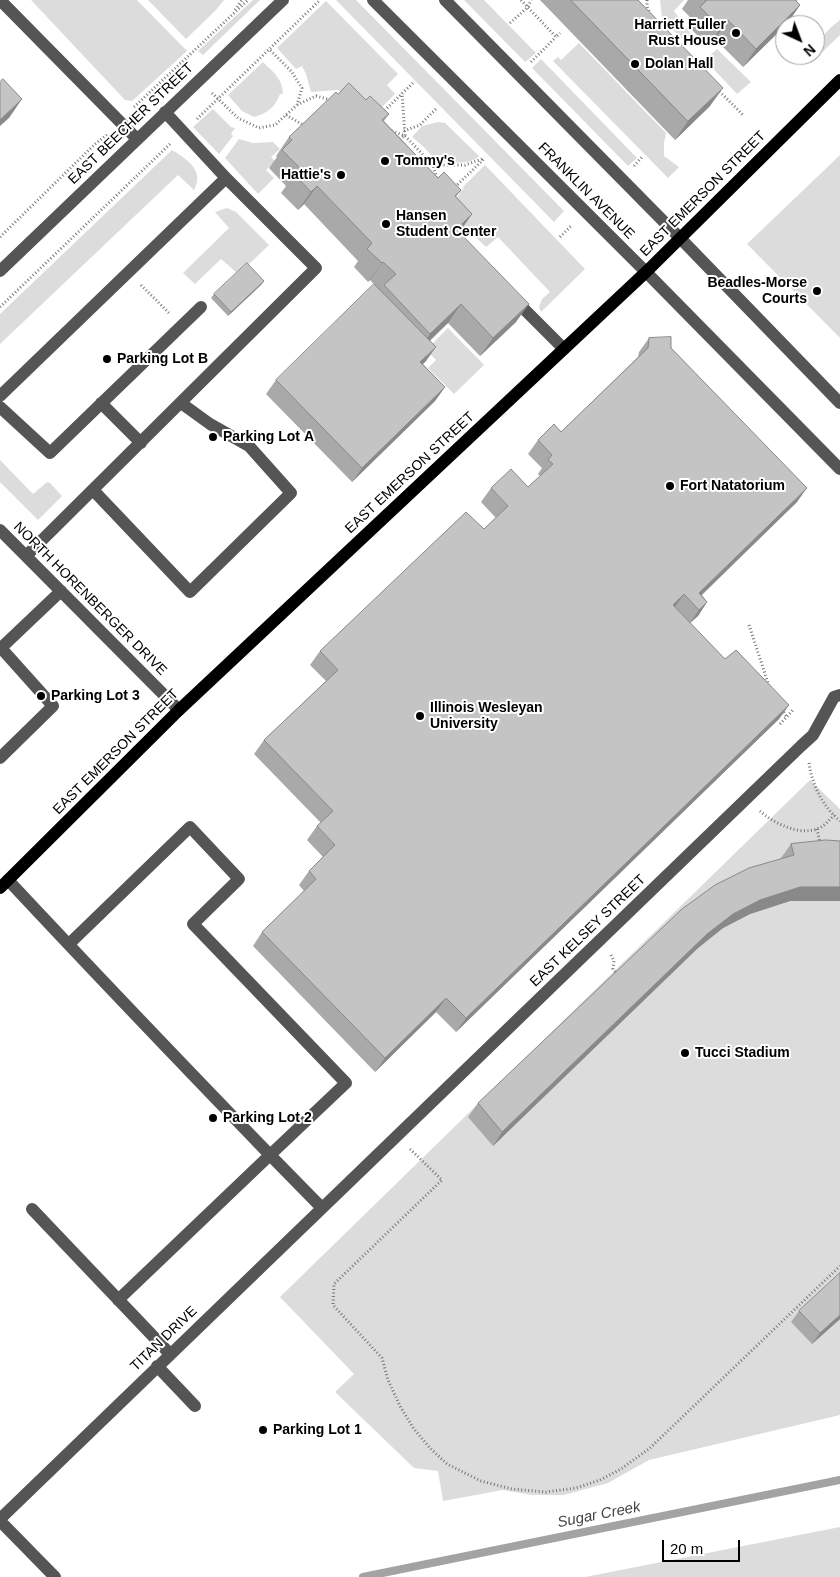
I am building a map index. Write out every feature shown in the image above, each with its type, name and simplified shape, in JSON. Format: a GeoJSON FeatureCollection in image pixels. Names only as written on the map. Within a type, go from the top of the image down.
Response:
{"type":"FeatureCollection","features":[{"type":"Feature","properties":{"kind":"main road","name":"EAST EMERSON STREET"},"geometry":{"type":"LineString","coordinates":[[4,884],[180,710],[646,272],[840,80]]}},
{"type":"Feature","properties":{"kind":"street"},"geometry":{"type":"LineString","coordinates":[[0,0],[137,139]]}},
{"type":"Feature","properties":{"kind":"street","name":"EAST BEECHER STREET"},"geometry":{"type":"LineString","coordinates":[[0,271],[283,0]]}},
{"type":"Feature","properties":{"kind":"street","name":"FRANKLIN AVENUE"},"geometry":{"type":"LineString","coordinates":[[373,0],[646,272],[840,469]]}},
{"type":"Feature","properties":{"kind":"street"},"geometry":{"type":"LineString","coordinates":[[445,0],[840,403]]}},
{"type":"Feature","properties":{"kind":"street"},"geometry":{"type":"LineString","coordinates":[[26,556],[316,268],[226,178],[165,112]]}},
{"type":"Feature","properties":{"kind":"street"},"geometry":{"type":"LineString","coordinates":[[0,396],[226,178]]}},
{"type":"Feature","properties":{"kind":"street"},"geometry":{"type":"LineString","coordinates":[[508,292],[564,349]]}},
{"type":"Feature","properties":{"kind":"street"},"geometry":{"type":"LineString","coordinates":[[0,406],[50,453],[201,307]]}},
{"type":"Feature","properties":{"kind":"street"},"geometry":{"type":"LineString","coordinates":[[93,490],[190,592],[292,493],[249,446],[210,424],[181,402]]}},
{"type":"Feature","properties":{"kind":"street"},"geometry":{"type":"LineString","coordinates":[[101,403],[141,443]]}},
{"type":"Feature","properties":{"kind":"street","name":"NORTH HORENBERGER DRIVE"},"geometry":{"type":"LineString","coordinates":[[0,530],[180,710]]}},
{"type":"Feature","properties":{"kind":"street"},"geometry":{"type":"LineString","coordinates":[[0,758],[53,706],[1,649],[61,591]]}},
{"type":"Feature","properties":{"kind":"street","name":"EAST KELSEY STREET"},"geometry":{"type":"LineString","coordinates":[[349,1183],[813,735],[837,696]]}},
{"type":"Feature","properties":{"kind":"street"},"geometry":{"type":"LineString","coordinates":[[69,944],[190,827],[240,879],[193,924],[346,1083],[118,1300]]}},
{"type":"Feature","properties":{"kind":"street"},"geometry":{"type":"LineString","coordinates":[[4,884],[69,944],[322,1208]]}},
{"type":"Feature","properties":{"kind":"street","name":"TITAN DRIVE"},"geometry":{"type":"LineString","coordinates":[[0,1520],[157,1366],[349,1183]]}},
{"type":"Feature","properties":{"kind":"street"},"geometry":{"type":"LineString","coordinates":[[32,1209],[170,1354]]}},
{"type":"Feature","properties":{"kind":"street"},"geometry":{"type":"LineString","coordinates":[[157,1366],[195,1406]]}},
{"type":"Feature","properties":{"kind":"street"},"geometry":{"type":"LineString","coordinates":[[0,1520],[55,1577]]}},
{"type":"Feature","properties":{"kind":"path"},"geometry":{"type":"LineString","coordinates":[[228,18],[242,0]]}},
{"type":"Feature","properties":{"kind":"path"},"geometry":{"type":"LineString","coordinates":[[0,307],[218,100],[320,0]]}},
{"type":"Feature","properties":{"kind":"path"},"geometry":{"type":"LineString","coordinates":[[522,0],[556,37]]}},
{"type":"Feature","properties":{"kind":"path"},"geometry":{"type":"LineString","coordinates":[[510,22],[528,7],[531,0]]}},
{"type":"Feature","properties":{"kind":"path"},"geometry":{"type":"LineString","coordinates":[[641,7],[652,20],[647,0]]}},
{"type":"Feature","properties":{"kind":"path"},"geometry":{"type":"LineString","coordinates":[[543,50],[560,33]]}},
{"type":"Feature","properties":{"kind":"path"},"geometry":{"type":"LineString","coordinates":[[270,50],[292,71],[302,88],[297,105]]}},
{"type":"Feature","properties":{"kind":"path"},"geometry":{"type":"LineString","coordinates":[[199,80],[238,118],[259,128],[274,125],[297,105],[316,96],[334,100]]}},
{"type":"Feature","properties":{"kind":"path"},"geometry":{"type":"LineString","coordinates":[[376,119],[414,82]]}},
{"type":"Feature","properties":{"kind":"path"},"geometry":{"type":"LineString","coordinates":[[717,88],[743,115]]}},
{"type":"Feature","properties":{"kind":"path"},"geometry":{"type":"LineString","coordinates":[[402,93],[405,136]]}},
{"type":"Feature","properties":{"kind":"path"},"geometry":{"type":"LineString","coordinates":[[404,131],[420,125],[438,108]]}},
{"type":"Feature","properties":{"kind":"path"},"geometry":{"type":"LineString","coordinates":[[286,115],[306,127]]}},
{"type":"Feature","properties":{"kind":"path"},"geometry":{"type":"LineString","coordinates":[[385,129],[405,136],[433,165],[438,183]]}},
{"type":"Feature","properties":{"kind":"path"},"geometry":{"type":"LineString","coordinates":[[396,140],[405,136]]}},
{"type":"Feature","properties":{"kind":"path"},"geometry":{"type":"LineString","coordinates":[[634,165],[642,157]]}},
{"type":"Feature","properties":{"kind":"path"},"geometry":{"type":"LineString","coordinates":[[433,165],[465,165],[485,158],[453,189]]}},
{"type":"Feature","properties":{"kind":"path"},"geometry":{"type":"LineString","coordinates":[[560,237],[576,222]]}},
{"type":"Feature","properties":{"kind":"path"},"geometry":{"type":"LineString","coordinates":[[148,292],[162,307]]}},
{"type":"Feature","properties":{"kind":"path"},"geometry":{"type":"LineString","coordinates":[[749,625],[772,693]]}},
{"type":"Feature","properties":{"kind":"path"},"geometry":{"type":"LineString","coordinates":[[782,709],[786,716]]}},
{"type":"Feature","properties":{"kind":"path"},"geometry":{"type":"LineString","coordinates":[[780,724],[793,710]]}},
{"type":"Feature","properties":{"kind":"path"},"geometry":{"type":"LineString","coordinates":[[801,746],[807,755],[813,781],[823,802],[840,821]]}},
{"type":"Feature","properties":{"kind":"path"},"geometry":{"type":"LineString","coordinates":[[747,798],[776,823],[793,829],[807,831],[817,829],[834,815]]}},
{"type":"Feature","properties":{"kind":"path"},"geometry":{"type":"LineString","coordinates":[[817,829],[821,848]]}},
{"type":"Feature","properties":{"kind":"path"},"geometry":{"type":"LineString","coordinates":[[397,1136],[442,1180],[334,1284],[333,1305],[382,1358],[388,1380],[400,1406],[414,1429],[447,1464],[481,1481],[512,1489],[546,1492],[576,1488],[621,1470],[650,1448],[840,1266]]}},
{"type":"Feature","properties":{"kind":"shaded area"},"geometry":{"type":"Polygon","coordinates":[[[31,0],[137,0],[187,51],[132,101],[125,100],[31,0]]]}},
{"type":"Feature","properties":{"kind":"shaded area"},"geometry":{"type":"Polygon","coordinates":[[[148,0],[224,0],[186,39],[148,0]]]}},
{"type":"Feature","properties":{"kind":"shaded area"},"geometry":{"type":"Polygon","coordinates":[[[253,0],[260,0],[203,55],[198,51],[253,0]]]}},
{"type":"Feature","properties":{"kind":"shaded area"},"geometry":{"type":"Polygon","coordinates":[[[336,0],[356,0],[564,211],[554,222],[336,0]]]}},
{"type":"Feature","properties":{"kind":"shaded area"},"geometry":{"type":"Polygon","coordinates":[[[464,0],[484,0],[536,53],[525,62],[464,0]]]}},
{"type":"Feature","properties":{"kind":"shaded area"},"geometry":{"type":"Polygon","coordinates":[[[660,0],[684,0],[674,11],[694,38],[687,44],[662,19],[660,0]]]}},
{"type":"Feature","properties":{"kind":"shaded area"},"geometry":{"type":"Polygon","coordinates":[[[326,1],[398,74],[387,85],[395,94],[380,109],[337,90],[311,92],[302,66],[296,69],[277,48],[326,1]]]}},
{"type":"Feature","properties":{"kind":"shaded area"},"geometry":{"type":"Polygon","coordinates":[[[840,20],[840,35],[825,49],[825,35],[840,20]]]}},
{"type":"Feature","properties":{"kind":"shaded area"},"geometry":{"type":"Polygon","coordinates":[[[579,43],[666,133],[664,156],[679,167],[668,178],[553,61],[558,57],[561,60],[579,43]]]}},
{"type":"Feature","properties":{"kind":"shaded area"},"geometry":{"type":"Polygon","coordinates":[[[717,49],[751,82],[737,94],[705,60],[717,49]]]}},
{"type":"Feature","properties":{"kind":"shaded area"},"geometry":{"type":"Polygon","coordinates":[[[541,59],[637,158],[628,166],[532,68],[541,59]]]}},
{"type":"Feature","properties":{"kind":"shaded area"},"geometry":{"type":"Polygon","coordinates":[[[263,62],[279,80],[283,94],[280,94],[276,103],[270,109],[254,117],[242,111],[228,95],[263,62]]]}},
{"type":"Feature","properties":{"kind":"shaded area"},"geometry":{"type":"Polygon","coordinates":[[[213,109],[231,127],[235,128],[231,134],[233,136],[219,154],[193,127],[213,109]]]}},
{"type":"Feature","properties":{"kind":"shaded area"},"geometry":{"type":"Polygon","coordinates":[[[438,122],[445,123],[479,156],[464,162],[435,160],[412,137],[422,126],[438,122]]]}},
{"type":"Feature","properties":{"kind":"shaded area"},"geometry":{"type":"Polygon","coordinates":[[[239,139],[253,143],[273,142],[280,149],[271,157],[275,161],[266,170],[274,178],[258,194],[225,158],[239,139]]]}},
{"type":"Feature","properties":{"kind":"shaded area"},"geometry":{"type":"Polygon","coordinates":[[[172,150],[183,157],[196,171],[197,183],[194,190],[178,175],[0,344],[0,314],[172,150]]]}},
{"type":"Feature","properties":{"kind":"shaded area","name":"Beadles-Morse Courts"},"geometry":{"type":"Polygon","coordinates":[[[840,155],[840,338],[747,244],[840,155]]]}},
{"type":"Feature","properties":{"kind":"shaded area"},"geometry":{"type":"Polygon","coordinates":[[[485,165],[585,269],[541,312],[539,307],[542,299],[550,292],[498,237],[486,247],[468,230],[463,234],[448,218],[448,205],[485,165]]]}},
{"type":"Feature","properties":{"kind":"shaded area"},"geometry":{"type":"Polygon","coordinates":[[[227,208],[236,212],[269,245],[247,266],[245,264],[236,272],[221,259],[195,284],[183,273],[229,228],[215,212],[227,208]]]}},
{"type":"Feature","properties":{"kind":"shaded area"},"geometry":{"type":"Polygon","coordinates":[[[448,328],[484,365],[454,394],[428,368],[436,360],[426,350],[448,328]]]}},
{"type":"Feature","properties":{"kind":"shaded area"},"geometry":{"type":"Polygon","coordinates":[[[0,460],[33,494],[47,482],[62,496],[38,520],[0,482],[0,460]]]}},
{"type":"Feature","properties":{"kind":"shaded area","name":"Tucci Stadium"},"geometry":{"type":"Polygon","coordinates":[[[810,780],[840,809],[840,1415],[649,1460],[608,1483],[564,1495],[532,1495],[503,1490],[443,1501],[438,1471],[414,1468],[335,1392],[354,1374],[280,1297],[810,780]]]}},
{"type":"Feature","properties":{"kind":"shaded area"},"geometry":{"type":"Polygon","coordinates":[[[840,1527],[840,1577],[585,1577],[840,1527]]]}},
{"type":"Feature","properties":{"kind":"building"},"geometry":{"type":"Polygon","coordinates":[[[571,0],[638,0],[723,88],[688,121],[571,0]]]}},
{"type":"Feature","properties":{"kind":"building"},"geometry":{"type":"Polygon","coordinates":[[[795,0],[800,5],[790,15],[775,15],[775,30],[756,49],[728,20],[721,28],[700,7],[706,1],[795,0]]]}},
{"type":"Feature","properties":{"kind":"building"},"geometry":{"type":"Polygon","coordinates":[[[3,79],[22,99],[0,120],[0,82],[3,79]]]}},
{"type":"Feature","properties":{"kind":"building","name":"Hansen Student Center"},"geometry":{"type":"Polygon","coordinates":[[[349,83],[366,100],[370,96],[389,114],[382,120],[438,178],[444,172],[461,190],[455,196],[472,214],[462,224],[465,228],[460,233],[529,304],[493,338],[461,304],[430,334],[384,285],[396,274],[367,249],[372,243],[317,186],[311,192],[294,174],[300,168],[282,150],[292,140],[289,137],[336,92],[338,94],[349,83]]]}},
{"type":"Feature","properties":{"kind":"building"},"geometry":{"type":"Polygon","coordinates":[[[247,263],[264,281],[231,312],[214,294],[247,263]]]}},
{"type":"Feature","properties":{"kind":"building"},"geometry":{"type":"Polygon","coordinates":[[[374,284],[436,347],[420,362],[445,387],[362,468],[276,380],[374,284]]]}},
{"type":"Feature","properties":{"kind":"building"},"geometry":{"type":"Polygon","coordinates":[[[671,337],[671,348],[807,488],[699,593],[707,602],[699,610],[684,594],[673,605],[725,659],[736,650],[789,705],[466,1018],[446,998],[385,1058],[262,932],[316,879],[309,871],[335,845],[317,826],[333,811],[264,740],[338,670],[320,651],[466,512],[484,529],[508,506],[491,488],[511,469],[528,487],[553,464],[548,460],[552,455],[538,440],[554,424],[561,432],[648,348],[649,338],[671,337]]]}},
{"type":"Feature","properties":{"kind":"building"},"geometry":{"type":"Polygon","coordinates":[[[826,840],[840,841],[840,887],[800,887],[760,900],[733,914],[707,934],[502,1132],[478,1103],[682,909],[715,885],[749,868],[794,855],[791,844],[826,840]]]}},
{"type":"Feature","properties":{"kind":"building"},"geometry":{"type":"Polygon","coordinates":[[[840,1273],[840,1315],[820,1333],[799,1311],[840,1273]]]}},
{"type":"Feature","properties":{"kind":"waterway","name":"Sugar Creek"},"geometry":{"type":"LineString","coordinates":[[363,1577],[840,1480]]}},
{"type":"Feature","properties":{"kind":"place","name":"Harriett Fuller Rust House"},"geometry":{"type":"Point","coordinates":[736,33]}},
{"type":"Feature","properties":{"kind":"place","name":"Dolan Hall"},"geometry":{"type":"Point","coordinates":[635,64]}},
{"type":"Feature","properties":{"kind":"place","name":"Tommy's"},"geometry":{"type":"Point","coordinates":[385,161]}},
{"type":"Feature","properties":{"kind":"place","name":"Hattie's"},"geometry":{"type":"Point","coordinates":[341,175]}},
{"type":"Feature","properties":{"kind":"place","name":"Hansen Student Center"},"geometry":{"type":"Point","coordinates":[386,224]}},
{"type":"Feature","properties":{"kind":"place","name":"Beadles-Morse Courts"},"geometry":{"type":"Point","coordinates":[817,291]}},
{"type":"Feature","properties":{"kind":"place","name":"Parking Lot B"},"geometry":{"type":"Point","coordinates":[107,359]}},
{"type":"Feature","properties":{"kind":"place","name":"Parking Lot A"},"geometry":{"type":"Point","coordinates":[213,437]}},
{"type":"Feature","properties":{"kind":"place","name":"Fort Natatorium"},"geometry":{"type":"Point","coordinates":[670,486]}},
{"type":"Feature","properties":{"kind":"place","name":"Parking Lot 3"},"geometry":{"type":"Point","coordinates":[41,696]}},
{"type":"Feature","properties":{"kind":"place","name":"Illinois Wesleyan University"},"geometry":{"type":"Point","coordinates":[420,716]}},
{"type":"Feature","properties":{"kind":"place","name":"Tucci Stadium"},"geometry":{"type":"Point","coordinates":[685,1053]}},
{"type":"Feature","properties":{"kind":"place","name":"Parking Lot 2"},"geometry":{"type":"Point","coordinates":[213,1118]}},
{"type":"Feature","properties":{"kind":"place","name":"Parking Lot 1"},"geometry":{"type":"Point","coordinates":[263,1430]}}]}
